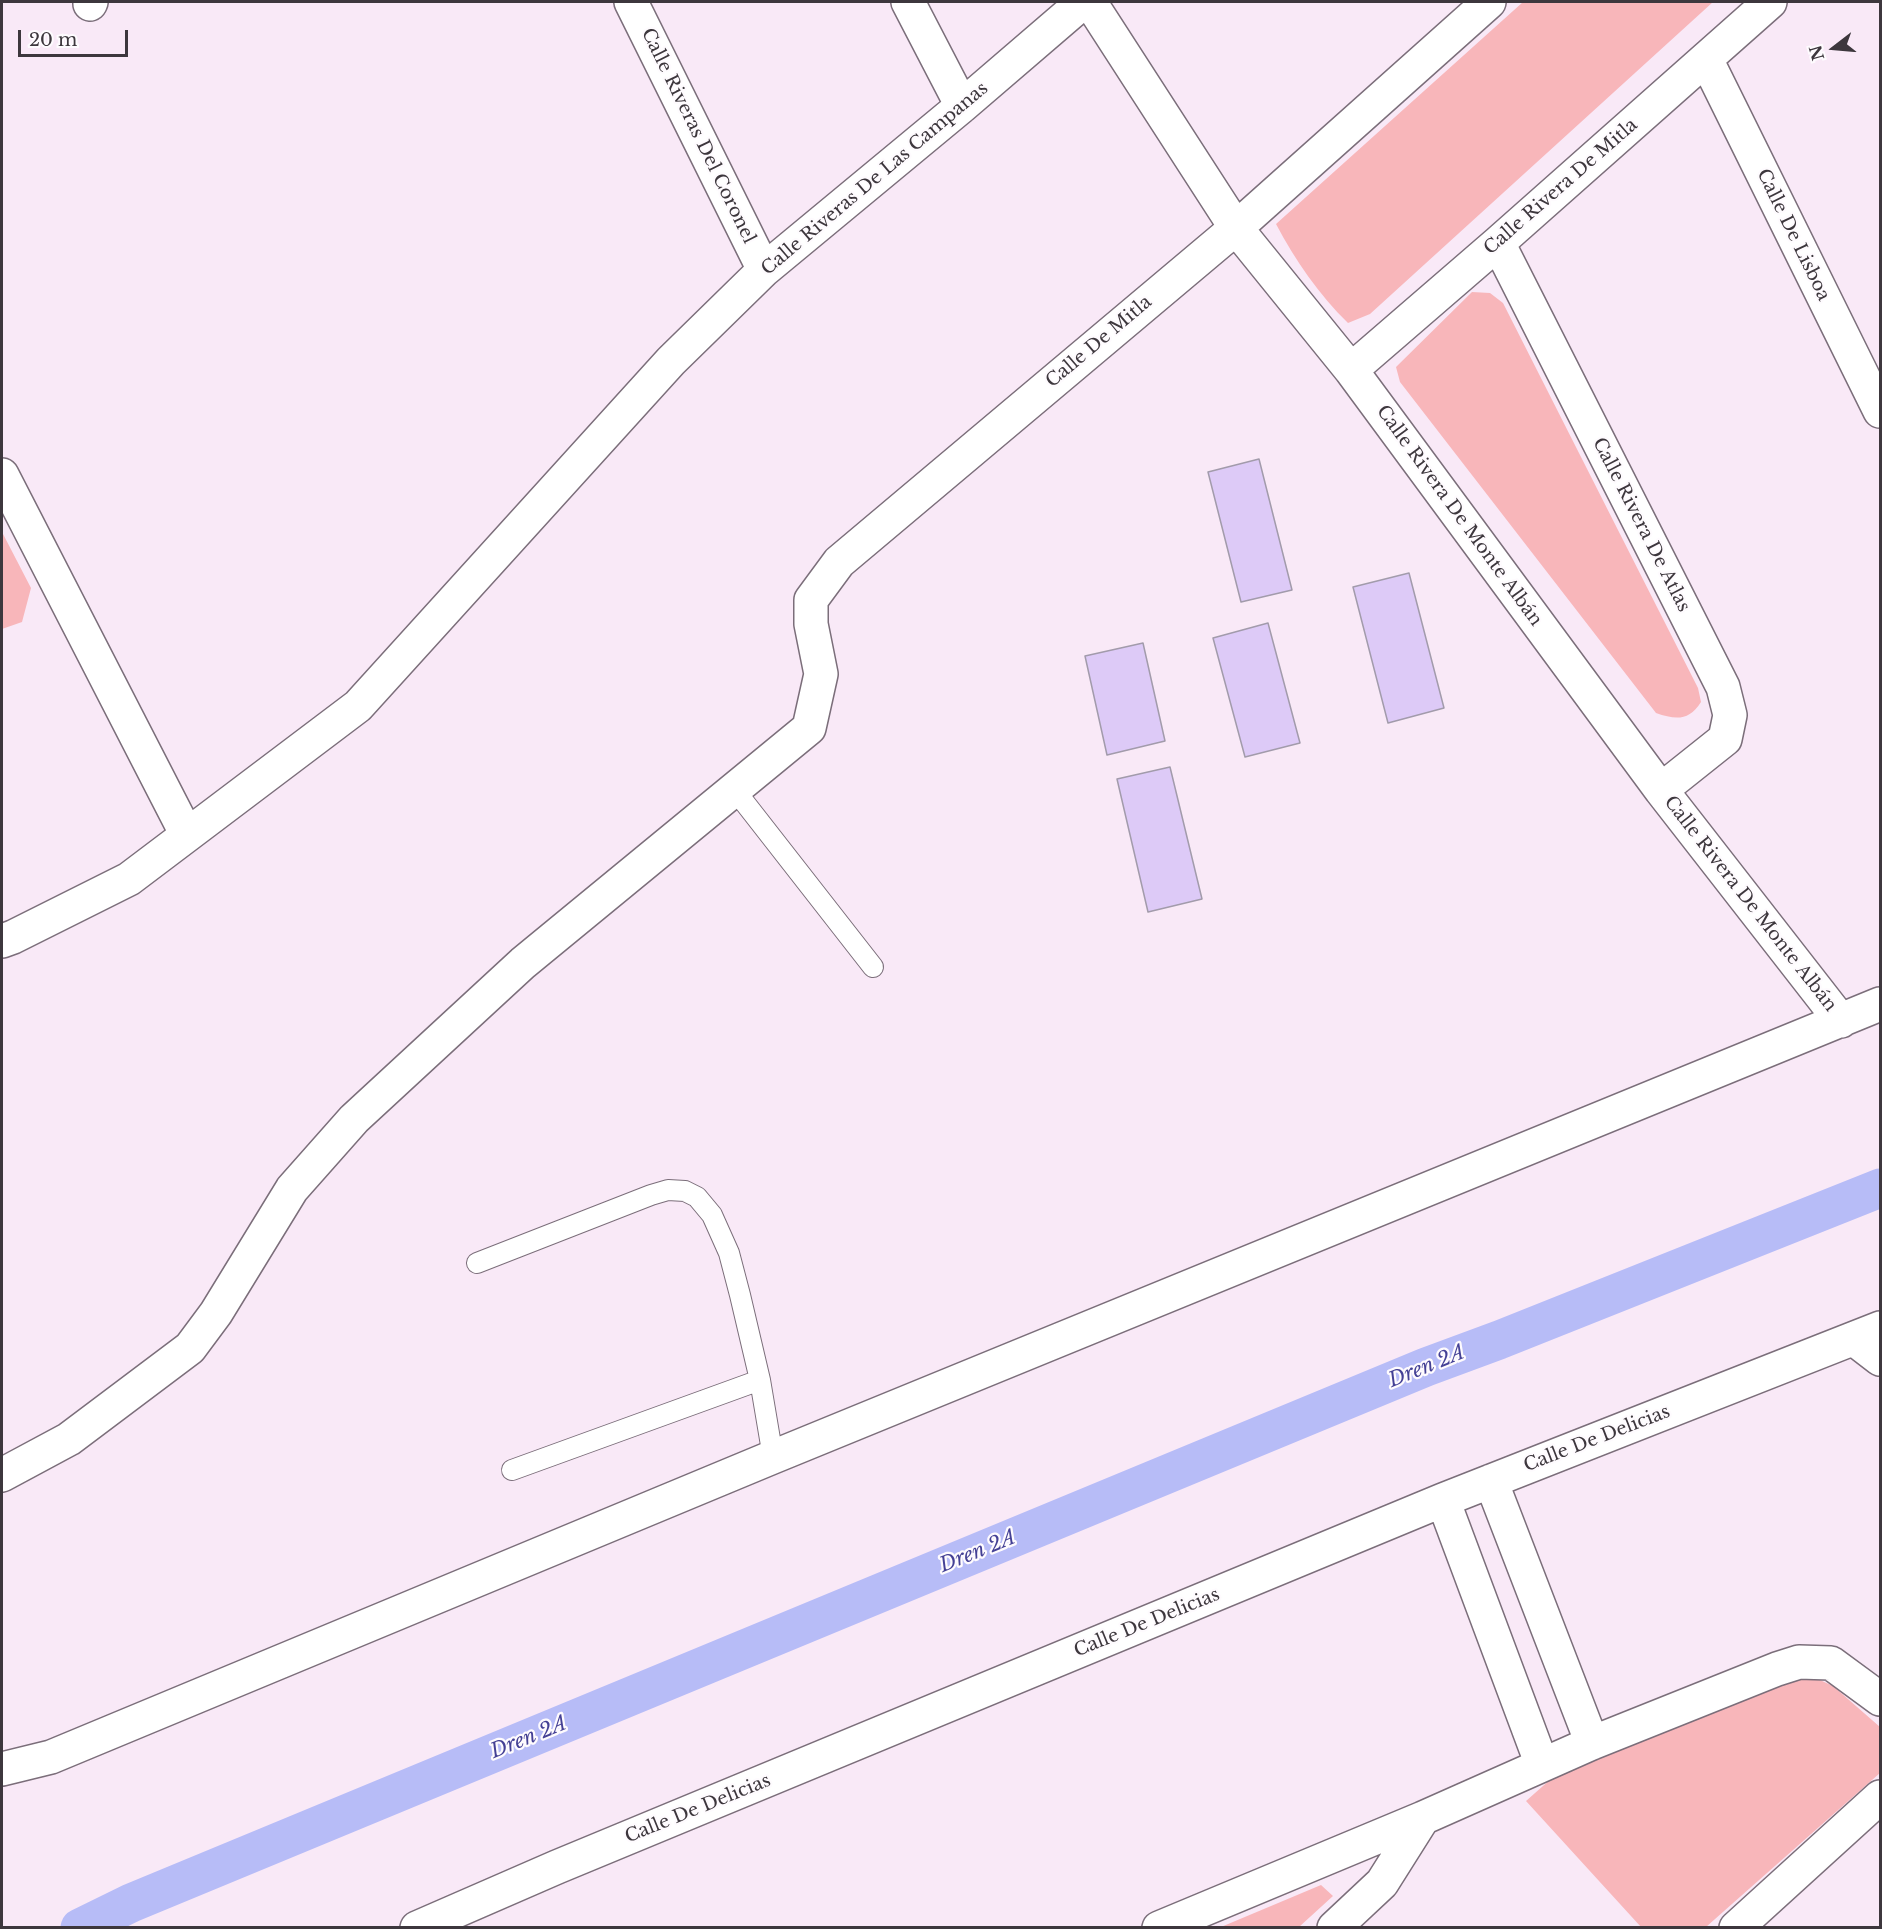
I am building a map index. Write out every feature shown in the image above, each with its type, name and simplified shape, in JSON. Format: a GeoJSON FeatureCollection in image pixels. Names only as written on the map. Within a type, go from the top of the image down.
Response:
{"type":"FeatureCollection","features":[{"type":"Feature","properties":{"kind":"street","name":"Calle Riveras Del Coronel"},"geometry":{"type":"LineString","coordinates":[[631,2],[764,270]]}},
{"type":"Feature","properties":{"kind":"street"},"geometry":{"type":"LineString","coordinates":[[908,2],[962,106]]}},
{"type":"Feature","properties":{"kind":"street","name":"Calle Riveras De Las Campanas"},"geometry":{"type":"LineString","coordinates":[[2,940],[13,937],[129,879],[358,706],[671,361],[764,270],[1083,2]]}},
{"type":"Feature","properties":{"kind":"street","name":"Calle Rivera De Monte Albán"},"geometry":{"type":"LineString","coordinates":[[1090,2],[1236,228],[1351,370],[1661,790],[1841,1021]]}},
{"type":"Feature","properties":{"kind":"street","name":"Calle De Mitla"},"geometry":{"type":"LineString","coordinates":[[734,789],[809,728],[821,674],[811,624],[812,600],[839,561],[1236,228],[1488,2]]}},
{"type":"Feature","properties":{"kind":"street","name":"Calle Rivera De Mitla"},"geometry":{"type":"LineString","coordinates":[[1351,370],[1770,2]]}},
{"type":"Feature","properties":{"kind":"street","name":"Calle De Lisboa"},"geometry":{"type":"LineString","coordinates":[[1706,59],[1881,411]]}},
{"type":"Feature","properties":{"kind":"street","name":"Calle Rivera De Atlas"},"geometry":{"type":"LineString","coordinates":[[1497,243],[1723,687],[1730,715],[1725,738],[1661,790]]}},
{"type":"Feature","properties":{"kind":"street"},"geometry":{"type":"LineString","coordinates":[[2,476],[187,835]]}},
{"type":"Feature","properties":{"kind":"street"},"geometry":{"type":"LineString","coordinates":[[2,1475],[69,1439],[190,1348],[216,1313],[292,1189],[354,1119],[523,963],[734,789]]}},
{"type":"Feature","properties":{"kind":"street"},"geometry":{"type":"LineString","coordinates":[[2,1769],[51,1757],[773,1457],[1881,1004]]}},
{"type":"Feature","properties":{"kind":"street"},"geometry":{"type":"LineString","coordinates":[[1867,1333],[1881,1359]]}},
{"type":"Feature","properties":{"kind":"street","name":"Calle De Delicias"},"geometry":{"type":"LineString","coordinates":[[417,1928],[568,1862],[1443,1500],[1867,1333]]}},
{"type":"Feature","properties":{"kind":"street"},"geometry":{"type":"LineString","coordinates":[[1491,1481],[1592,1743]]}},
{"type":"Feature","properties":{"kind":"street"},"geometry":{"type":"LineString","coordinates":[[1443,1500],[1542,1765]]}},
{"type":"Feature","properties":{"kind":"street"},"geometry":{"type":"LineString","coordinates":[[1159,1928],[1423,1818],[1592,1743],[1798,1662],[1831,1663],[1881,1699]]}},
{"type":"Feature","properties":{"kind":"street"},"geometry":{"type":"LineString","coordinates":[[1736,1928],[1881,1797]]}},
{"type":"Feature","properties":{"kind":"street"},"geometry":{"type":"LineString","coordinates":[[1334,1928],[1382,1883],[1423,1818]]}},
{"type":"Feature","properties":{"kind":"lane"},"geometry":{"type":"LineString","coordinates":[[734,789],[873,967]]}},
{"type":"Feature","properties":{"kind":"lane"},"geometry":{"type":"LineString","coordinates":[[477,1263],[651,1195],[668,1190],[685,1191],[697,1197],[712,1215],[729,1253],[760,1380],[773,1457]]}},
{"type":"Feature","properties":{"kind":"lane"},"geometry":{"type":"LineString","coordinates":[[512,1470],[760,1380]]}},
{"type":"Feature","properties":{"kind":"shaded area"},"geometry":{"type":"Polygon","coordinates":[[[1523,2],[1713,2],[1370,314],[1348,323],[1308,276],[1276,224],[1523,2]]]}},
{"type":"Feature","properties":{"kind":"shaded area"},"geometry":{"type":"Polygon","coordinates":[[[1472,292],[1490,293],[1503,303],[1698,688],[1701,702],[1687,716],[1676,718],[1656,713],[1400,382],[1396,367],[1472,292]]]}},
{"type":"Feature","properties":{"kind":"shaded area"},"geometry":{"type":"Polygon","coordinates":[[[2,532],[31,588],[22,622],[2,629],[2,532]]]}},
{"type":"Feature","properties":{"kind":"shaded area"},"geometry":{"type":"Polygon","coordinates":[[[1809,1675],[1833,1686],[1880,1727],[1880,1773],[1706,1927],[1641,1927],[1526,1801],[1552,1778],[1809,1675]]]}},
{"type":"Feature","properties":{"kind":"shaded area"},"geometry":{"type":"Polygon","coordinates":[[[1321,1885],[1333,1896],[1299,1927],[1221,1927],[1321,1885]]]}},
{"type":"Feature","properties":{"kind":"building"},"geometry":{"type":"Polygon","coordinates":[[[1259,459],[1292,590],[1241,602],[1208,472],[1259,459]]]}},
{"type":"Feature","properties":{"kind":"building"},"geometry":{"type":"Polygon","coordinates":[[[1409,573],[1444,708],[1388,723],[1353,587],[1409,573]]]}},
{"type":"Feature","properties":{"kind":"building"},"geometry":{"type":"Polygon","coordinates":[[[1268,623],[1300,743],[1245,757],[1213,638],[1268,623]]]}},
{"type":"Feature","properties":{"kind":"building"},"geometry":{"type":"Polygon","coordinates":[[[1143,643],[1165,741],[1107,755],[1085,656],[1143,643]]]}},
{"type":"Feature","properties":{"kind":"building"},"geometry":{"type":"Polygon","coordinates":[[[1170,767],[1202,899],[1148,912],[1117,779],[1170,767]]]}},
{"type":"Feature","properties":{"kind":"waterway","name":"Dren 2A"},"geometry":{"type":"LineString","coordinates":[[80,1928],[131,1903],[1426,1367],[1880,1188]]}}]}
